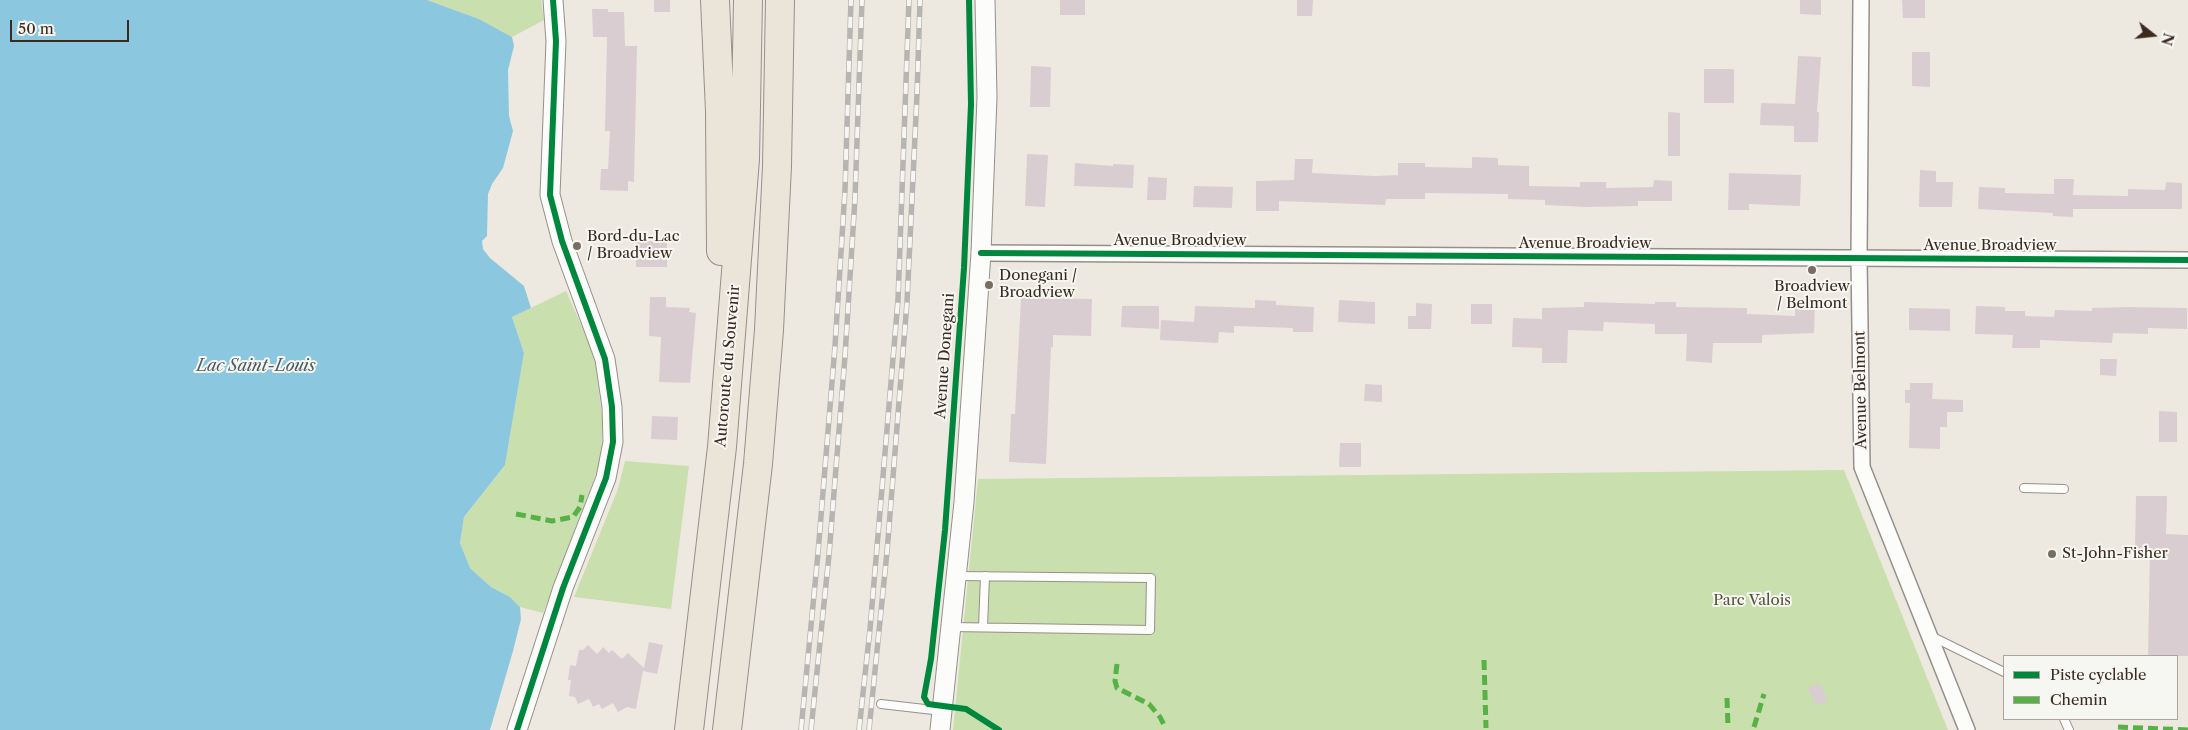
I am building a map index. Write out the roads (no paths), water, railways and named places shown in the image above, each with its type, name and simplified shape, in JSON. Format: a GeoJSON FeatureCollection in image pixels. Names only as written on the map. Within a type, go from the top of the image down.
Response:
{"type":"FeatureCollection","features":[{"type":"Feature","properties":{"kind":"highway"},"geometry":{"type":"LineString","coordinates":[[715,0],[720,112],[722,447]]}},
{"type":"Feature","properties":{"kind":"highway","name":"Autoroute du Souvenir"},"geometry":{"type":"LineString","coordinates":[[690,730],[722,447],[745,158],[748,0]]}},
{"type":"Feature","properties":{"kind":"highway"},"geometry":{"type":"LineString","coordinates":[[727,730],[758,464],[769,330],[777,166],[780,0]]}},
{"type":"Feature","properties":{"kind":"street"},"geometry":{"type":"LineString","coordinates":[[517,730],[563,588],[606,478],[613,442],[612,407],[605,359],[562,241],[550,195],[556,42],[553,0]]}},
{"type":"Feature","properties":{"kind":"street","name":"Avenue Donegani"},"geometry":{"type":"LineString","coordinates":[[941,721],[965,494],[981,253],[987,97],[985,0]]}},
{"type":"Feature","properties":{"kind":"street","name":"Avenue Belmont"},"geometry":{"type":"LineString","coordinates":[[1860,0],[1859,258],[1862,467],[1967,730]]}},
{"type":"Feature","properties":{"kind":"street","name":"Avenue Broadview"},"geometry":{"type":"LineString","coordinates":[[981,253],[2188,260]]}},
{"type":"Feature","properties":{"kind":"lane"},"geometry":{"type":"LineString","coordinates":[[2024,488],[2064,489]]}},
{"type":"Feature","properties":{"kind":"lane"},"geometry":{"type":"LineString","coordinates":[[952,627],[1150,630],[1151,578],[957,576]]}},
{"type":"Feature","properties":{"kind":"lane"},"geometry":{"type":"LineString","coordinates":[[983,627],[985,576]]}},
{"type":"Feature","properties":{"kind":"lane"},"geometry":{"type":"LineString","coordinates":[[1929,636],[2003,672]]}},
{"type":"Feature","properties":{"kind":"lane"},"geometry":{"type":"LineString","coordinates":[[881,704],[941,721]]}},
{"type":"Feature","properties":{"kind":"water","name":"Lac Saint-Louis"},"geometry":{"type":"Polygon","coordinates":[[[0,0],[427,0],[479,19],[512,37],[514,46],[508,70],[509,116],[513,131],[503,168],[492,184],[488,194],[487,236],[482,241],[483,249],[490,258],[524,286],[531,308],[512,317],[524,353],[505,465],[464,517],[460,543],[470,568],[491,587],[510,597],[520,607],[521,619],[490,730],[0,730],[0,0]]]}},
{"type":"Feature","properties":{"kind":"railway"},"geometry":{"type":"LineString","coordinates":[[801,730],[835,346],[845,190],[851,0]]}},
{"type":"Feature","properties":{"kind":"railway"},"geometry":{"type":"LineString","coordinates":[[811,730],[829,555],[845,356],[855,198],[862,0]]}},
{"type":"Feature","properties":{"kind":"railway"},"geometry":{"type":"LineString","coordinates":[[859,730],[870,629],[898,300],[909,0]]}},
{"type":"Feature","properties":{"kind":"railway"},"geometry":{"type":"LineString","coordinates":[[869,730],[887,552],[907,302],[920,0]]}},
{"type":"Feature","properties":{"kind":"place","name":"Bord-du-Lac / Broadview"},"geometry":{"type":"Point","coordinates":[577,246]}},
{"type":"Feature","properties":{"kind":"place","name":"Broadview / Belmont"},"geometry":{"type":"Point","coordinates":[1812,270]}},
{"type":"Feature","properties":{"kind":"place","name":"Donegani / Broadview"},"geometry":{"type":"Point","coordinates":[989,285]}},
{"type":"Feature","properties":{"kind":"place","name":"St-John-Fisher"},"geometry":{"type":"Point","coordinates":[2052,554]}},
{"type":"Feature","properties":{"kind":"park label","name":"Parc Valois"},"geometry":{"type":"Point","coordinates":[1752,601]}}]}
